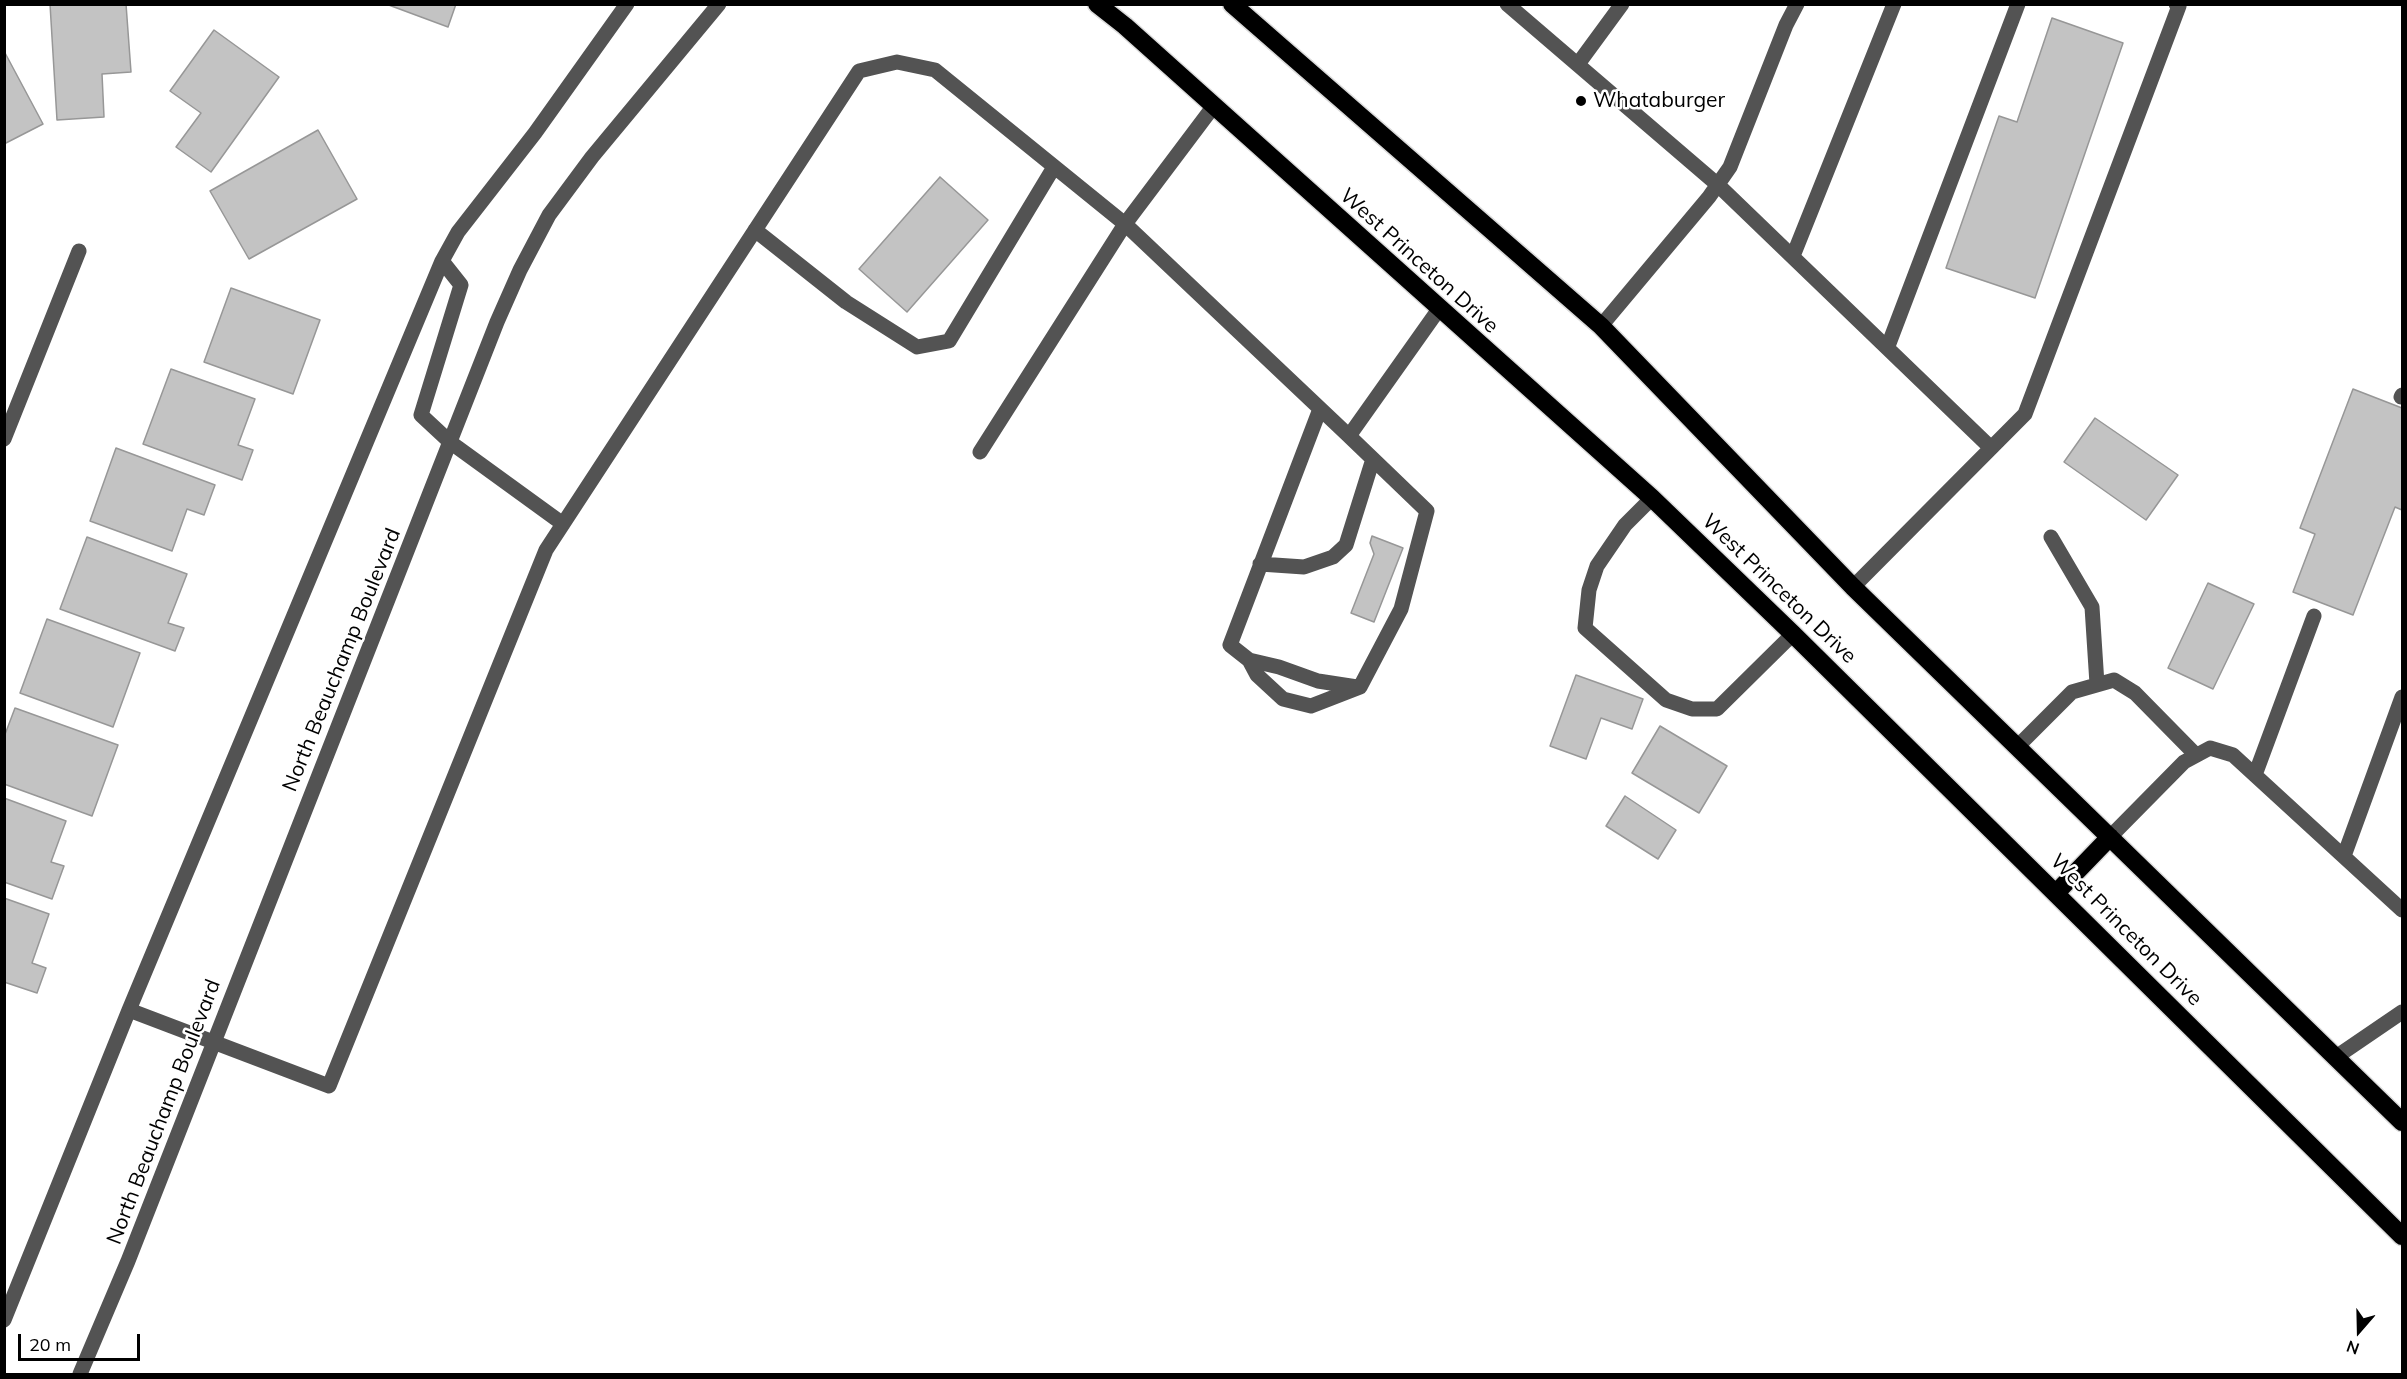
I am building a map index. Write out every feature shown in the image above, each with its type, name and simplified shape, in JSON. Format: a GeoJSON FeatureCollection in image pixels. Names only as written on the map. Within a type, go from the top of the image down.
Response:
{"type":"FeatureCollection","features":[{"type":"Feature","properties":{"kind":"highway","name":"West Princeton Drive"},"geometry":{"type":"LineString","coordinates":[[1096,4],[1125,26],[1652,498],[2056,892],[2403,1236]]}},
{"type":"Feature","properties":{"kind":"highway"},"geometry":{"type":"LineString","coordinates":[[1240,7],[1601,326],[1853,587],[2403,1122]]}},
{"type":"Feature","properties":{"kind":"highway"},"geometry":{"type":"LineString","coordinates":[[2056,892],[2110,837]]}},
{"type":"Feature","properties":{"kind":"street"},"geometry":{"type":"LineString","coordinates":[[4,1320],[129,1011],[442,261],[458,232],[535,133],[627,4]]}},
{"type":"Feature","properties":{"kind":"street","name":"North Beauchamp Boulevard"},"geometry":{"type":"LineString","coordinates":[[80,1374],[128,1261],[497,322],[520,270],[549,215],[592,158],[719,4]]}},
{"type":"Feature","properties":{"kind":"street"},"geometry":{"type":"LineString","coordinates":[[1507,4],[1718,185],[1992,448]]}},
{"type":"Feature","properties":{"kind":"street"},"geometry":{"type":"LineString","coordinates":[[1578,63],[1622,4]]}},
{"type":"Feature","properties":{"kind":"street"},"geometry":{"type":"LineString","coordinates":[[1601,326],[1718,185],[1730,166],[1786,25],[1797,4]]}},
{"type":"Feature","properties":{"kind":"street"},"geometry":{"type":"LineString","coordinates":[[1793,256],[1894,4]]}},
{"type":"Feature","properties":{"kind":"street"},"geometry":{"type":"LineString","coordinates":[[1888,346],[2018,4]]}},
{"type":"Feature","properties":{"kind":"street"},"geometry":{"type":"LineString","coordinates":[[1853,587],[2025,414],[2179,6],[2176,4]]}},
{"type":"Feature","properties":{"kind":"street"},"geometry":{"type":"LineString","coordinates":[[129,1011],[329,1086],[546,550],[859,70],[897,62],[935,70],[1125,224],[1427,512],[1401,609],[1360,687],[1311,706],[1283,699],[1257,675],[1249,660],[1230,645],[1320,410]]}},
{"type":"Feature","properties":{"kind":"street"},"geometry":{"type":"LineString","coordinates":[[980,452],[1125,224],[1213,106]]}},
{"type":"Feature","properties":{"kind":"street"},"geometry":{"type":"LineString","coordinates":[[755,230],[846,302],[917,347],[949,341],[1054,167]]}},
{"type":"Feature","properties":{"kind":"street"},"geometry":{"type":"LineString","coordinates":[[4,439],[80,251]]}},
{"type":"Feature","properties":{"kind":"street"},"geometry":{"type":"LineString","coordinates":[[442,261],[461,285],[421,415],[450,442],[563,524]]}},
{"type":"Feature","properties":{"kind":"street"},"geometry":{"type":"LineString","coordinates":[[1349,436],[1439,309]]}},
{"type":"Feature","properties":{"kind":"street"},"geometry":{"type":"LineString","coordinates":[[1260,564],[1304,567],[1333,557],[1346,545],[1373,459]]}},
{"type":"Feature","properties":{"kind":"street"},"geometry":{"type":"LineString","coordinates":[[1652,498],[1624,525],[1597,566],[1589,590],[1586,628],[1666,700],[1692,710],[1717,709],[1793,634]]}},
{"type":"Feature","properties":{"kind":"street"},"geometry":{"type":"LineString","coordinates":[[2051,537],[2092,608],[2097,684]]}},
{"type":"Feature","properties":{"kind":"street"},"geometry":{"type":"LineString","coordinates":[[2254,775],[2314,616]]}},
{"type":"Feature","properties":{"kind":"street"},"geometry":{"type":"LineString","coordinates":[[1249,660],[1279,667],[1318,681],[1360,687]]}},
{"type":"Feature","properties":{"kind":"street"},"geometry":{"type":"LineString","coordinates":[[2017,747],[2072,692],[2114,680],[2135,693],[2196,755]]}},
{"type":"Feature","properties":{"kind":"street"},"geometry":{"type":"LineString","coordinates":[[2344,856],[2403,697]]}},
{"type":"Feature","properties":{"kind":"street"},"geometry":{"type":"LineString","coordinates":[[2110,837],[2184,762],[2210,747],[2233,755],[2403,909]]}},
{"type":"Feature","properties":{"kind":"street"},"geometry":{"type":"LineString","coordinates":[[2337,1057],[2403,1012]]}},
{"type":"Feature","properties":{"kind":"building"},"geometry":{"type":"Polygon","coordinates":[[[50,4],[126,4],[131,72],[102,74],[104,117],[57,120],[50,4]]]}},
{"type":"Feature","properties":{"kind":"building"},"geometry":{"type":"Polygon","coordinates":[[[386,4],[456,4],[448,27],[386,4]]]}},
{"type":"Feature","properties":{"kind":"building"},"geometry":{"type":"Polygon","coordinates":[[[2052,18],[2123,43],[2035,298],[1946,268],[1999,116],[2017,122],[2052,18]]]}},
{"type":"Feature","properties":{"kind":"building"},"geometry":{"type":"Polygon","coordinates":[[[214,30],[279,77],[211,172],[176,147],[201,113],[170,91],[214,30]]]}},
{"type":"Feature","properties":{"kind":"building"},"geometry":{"type":"Polygon","coordinates":[[[4,51],[43,124],[4,144],[4,51]]]}},
{"type":"Feature","properties":{"kind":"building"},"geometry":{"type":"Polygon","coordinates":[[[318,130],[357,199],[249,259],[210,191],[318,130]]]}},
{"type":"Feature","properties":{"kind":"building"},"geometry":{"type":"Polygon","coordinates":[[[940,177],[988,220],[907,312],[859,269],[940,177]]]}},
{"type":"Feature","properties":{"kind":"building"},"geometry":{"type":"Polygon","coordinates":[[[231,288],[320,320],[293,394],[204,362],[231,288]]]}},
{"type":"Feature","properties":{"kind":"building"},"geometry":{"type":"Polygon","coordinates":[[[171,369],[255,399],[238,445],[253,450],[242,480],[143,444],[171,369]]]}},
{"type":"Feature","properties":{"kind":"building"},"geometry":{"type":"Polygon","coordinates":[[[2353,389],[2402,408],[2402,510],[2395,507],[2353,615],[2293,592],[2315,534],[2300,528],[2353,389]]]}},
{"type":"Feature","properties":{"kind":"building"},"geometry":{"type":"Polygon","coordinates":[[[2095,418],[2178,475],[2146,520],[2064,462],[2095,418]]]}},
{"type":"Feature","properties":{"kind":"building"},"geometry":{"type":"Polygon","coordinates":[[[116,448],[215,485],[204,515],[187,509],[172,551],[90,521],[116,448]]]}},
{"type":"Feature","properties":{"kind":"building"},"geometry":{"type":"Polygon","coordinates":[[[1372,536],[1403,548],[1374,622],[1351,613],[1374,554],[1370,543],[1372,536]]]}},
{"type":"Feature","properties":{"kind":"building"},"geometry":{"type":"Polygon","coordinates":[[[87,537],[187,574],[168,623],[184,628],[175,651],[60,609],[87,537]]]}},
{"type":"Feature","properties":{"kind":"building"},"geometry":{"type":"Polygon","coordinates":[[[2208,583],[2254,604],[2213,689],[2168,668],[2208,583]]]}},
{"type":"Feature","properties":{"kind":"building"},"geometry":{"type":"Polygon","coordinates":[[[47,619],[140,653],[113,727],[20,693],[47,619]]]}},
{"type":"Feature","properties":{"kind":"building"},"geometry":{"type":"Polygon","coordinates":[[[1576,675],[1643,699],[1632,729],[1601,718],[1586,759],[1550,746],[1576,675]]]}},
{"type":"Feature","properties":{"kind":"building"},"geometry":{"type":"Polygon","coordinates":[[[15,708],[118,745],[92,816],[4,784],[4,737],[15,708]]]}},
{"type":"Feature","properties":{"kind":"building"},"geometry":{"type":"Polygon","coordinates":[[[1660,726],[1727,766],[1699,813],[1632,773],[1660,726]]]}},
{"type":"Feature","properties":{"kind":"building"},"geometry":{"type":"Polygon","coordinates":[[[1625,796],[1676,830],[1658,859],[1606,826],[1625,796]]]}},
{"type":"Feature","properties":{"kind":"building"},"geometry":{"type":"Polygon","coordinates":[[[4,798],[66,821],[51,862],[64,866],[52,899],[4,882],[4,798]]]}},
{"type":"Feature","properties":{"kind":"building"},"geometry":{"type":"Polygon","coordinates":[[[4,898],[49,914],[32,963],[46,968],[37,993],[4,982],[4,898]]]}},
{"type":"Feature","properties":{"kind":"place","name":"Whataburger"},"geometry":{"type":"Point","coordinates":[1581,101]}}]}
